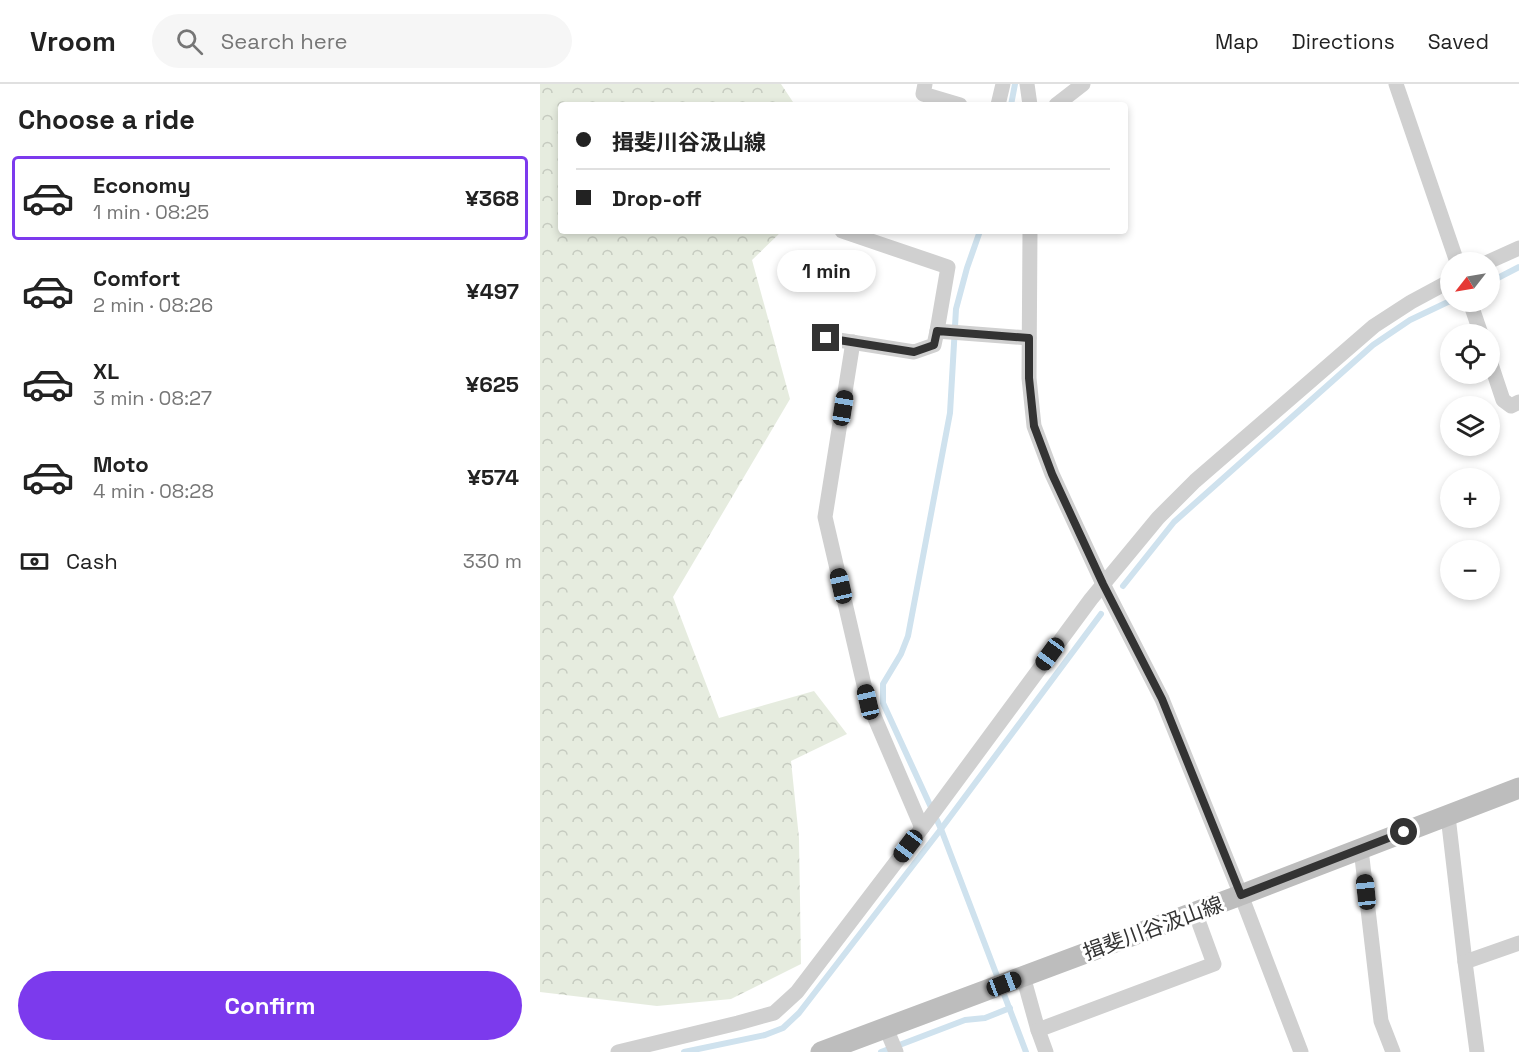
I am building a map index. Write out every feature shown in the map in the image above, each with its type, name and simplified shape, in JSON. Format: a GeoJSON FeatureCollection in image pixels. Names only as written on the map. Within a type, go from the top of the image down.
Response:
{"type":"FeatureCollection","features":[{"type":"Feature","properties":{"kind":"main road","name":"揖斐川谷汲山線"},"geometry":{"type":"LineString","coordinates":[[821,1052],[1519,788]]}},
{"type":"Feature","properties":{"kind":"street"},"geometry":{"type":"LineString","coordinates":[[925,84],[923,94],[950,102]]}},
{"type":"Feature","properties":{"kind":"street"},"geometry":{"type":"LineString","coordinates":[[999,102],[1003,84]]}},
{"type":"Feature","properties":{"kind":"street"},"geometry":{"type":"LineString","coordinates":[[1027,84],[1030,102]]}},
{"type":"Feature","properties":{"kind":"street"},"geometry":{"type":"LineString","coordinates":[[1060,102],[1083,84]]}},
{"type":"Feature","properties":{"kind":"street"},"geometry":{"type":"LineString","coordinates":[[1396,84],[1453,252]]}},
{"type":"Feature","properties":{"kind":"street"},"geometry":{"type":"LineString","coordinates":[[826,338],[914,352],[934,345],[948,267],[851,234]]}},
{"type":"Feature","properties":{"kind":"street"},"geometry":{"type":"LineString","coordinates":[[1030,234],[1029,378],[1034,426],[1052,474],[1103,584],[1162,699],[1301,1052]]}},
{"type":"Feature","properties":{"kind":"street"},"geometry":{"type":"LineString","coordinates":[[1500,257],[1519,248]]}},
{"type":"Feature","properties":{"kind":"street"},"geometry":{"type":"LineString","coordinates":[[618,1052],[774,1013],[797,992],[1103,584],[1158,518],[1195,481],[1374,326],[1440,286]]}},
{"type":"Feature","properties":{"kind":"street"},"geometry":{"type":"LineString","coordinates":[[937,331],[1029,338]]}},
{"type":"Feature","properties":{"kind":"street"},"geometry":{"type":"LineString","coordinates":[[853,342],[825,517],[868,702],[922,828]]}},
{"type":"Feature","properties":{"kind":"street"},"geometry":{"type":"LineString","coordinates":[[1498,384],[1503,400],[1511,406],[1519,402]]}},
{"type":"Feature","properties":{"kind":"street"},"geometry":{"type":"LineString","coordinates":[[1448,816],[1477,1052]]}},
{"type":"Feature","properties":{"kind":"street"},"geometry":{"type":"LineString","coordinates":[[1361,849],[1381,1021],[1394,1052]]}},
{"type":"Feature","properties":{"kind":"street"},"geometry":{"type":"LineString","coordinates":[[1038,1030],[1214,963],[1195,912]]}},
{"type":"Feature","properties":{"kind":"street"},"geometry":{"type":"LineString","coordinates":[[1465,962],[1519,943]]}},
{"type":"Feature","properties":{"kind":"street"},"geometry":{"type":"LineString","coordinates":[[1023,976],[1046,1052]]}},
{"type":"Feature","properties":{"kind":"street"},"geometry":{"type":"LineString","coordinates":[[886,1028],[896,1052]]}},
{"type":"Feature","properties":{"kind":"green space"},"geometry":{"type":"Polygon","coordinates":[[[540,84],[781,84],[793,102],[558,102],[558,234],[779,234],[752,260],[790,399],[673,597],[719,718],[814,691],[847,734],[791,761],[799,838],[801,964],[731,999],[657,1006],[540,992],[540,84]]]}},
{"type":"Feature","properties":{"kind":"waterway"},"geometry":{"type":"LineString","coordinates":[[1012,102],[1015,84]]}},
{"type":"Feature","properties":{"kind":"waterway"},"geometry":{"type":"LineString","coordinates":[[979,234],[956,309],[950,413],[908,636],[901,654],[883,684],[883,703],[941,829],[1026,1052]]}},
{"type":"Feature","properties":{"kind":"waterway"},"geometry":{"type":"LineString","coordinates":[[1500,277],[1519,267]]}},
{"type":"Feature","properties":{"kind":"waterway"},"geometry":{"type":"LineString","coordinates":[[1123,586],[1174,522],[1373,345],[1410,320],[1440,306]]}},
{"type":"Feature","properties":{"kind":"waterway"},"geometry":{"type":"LineString","coordinates":[[684,1052],[765,1035],[783,1028],[799,1013],[941,829],[1101,614]]}},
{"type":"Feature","properties":{"kind":"waterway"},"geometry":{"type":"LineString","coordinates":[[881,1052],[965,1020],[985,1018],[1010,1008]]}},
{"type":"Feature","properties":{"kind":"route"},"geometry":{"type":"LineString","coordinates":[[826,338],[914,352],[934,345],[937,331],[1029,338],[1029,378],[1034,426],[1052,474],[1103,584],[1162,699],[1241,895],[1404,832]]}}]}
